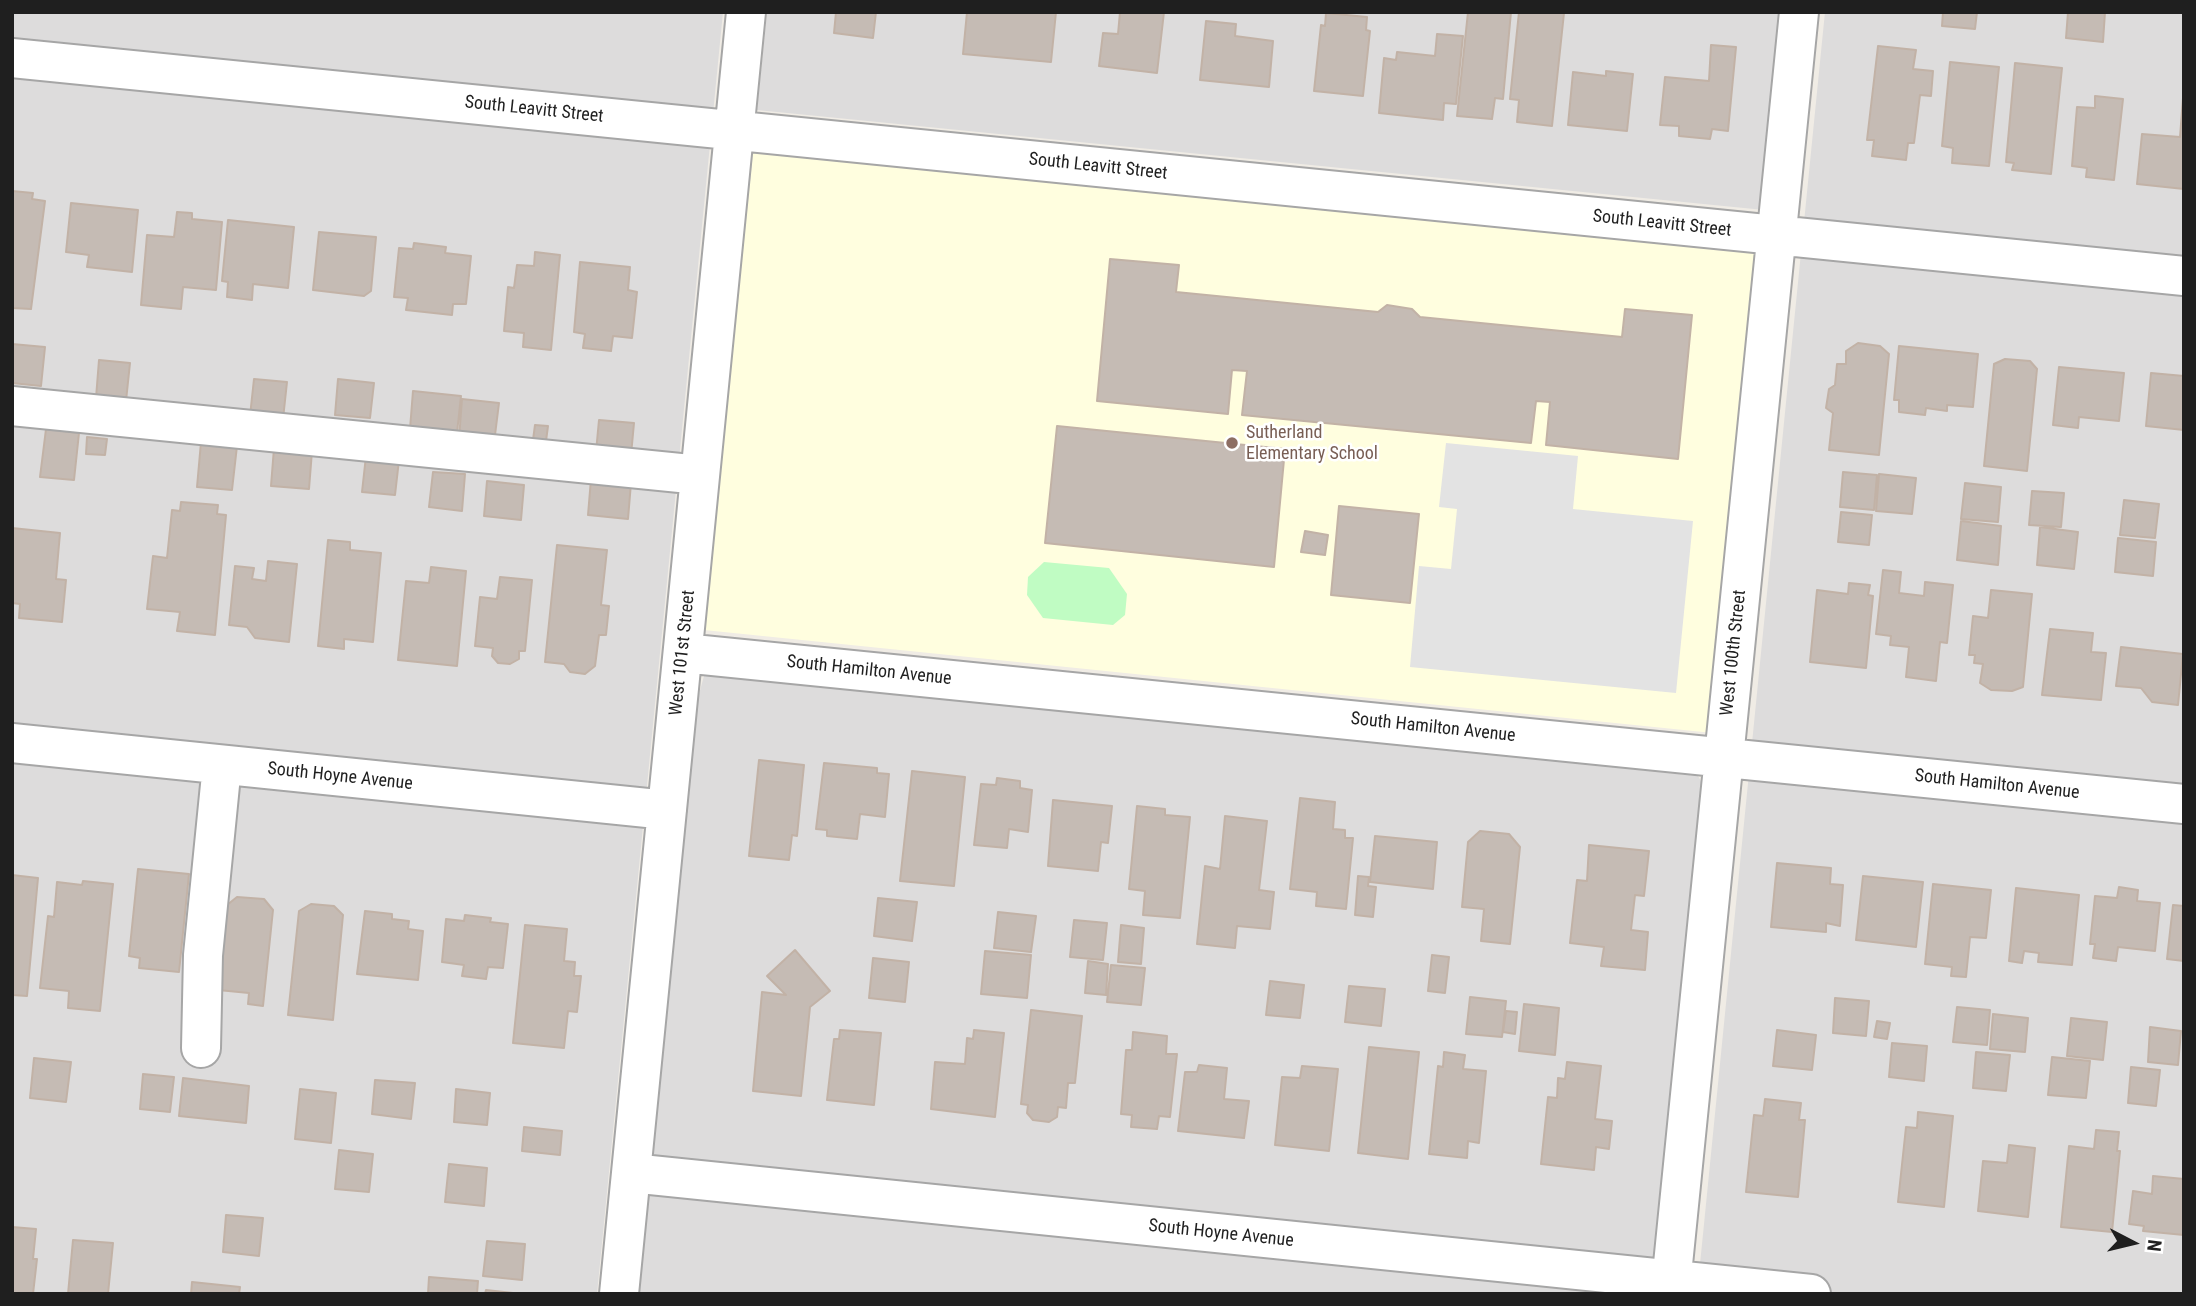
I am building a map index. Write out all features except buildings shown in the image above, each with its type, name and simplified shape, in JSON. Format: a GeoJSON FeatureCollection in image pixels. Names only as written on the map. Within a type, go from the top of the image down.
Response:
{"type":"FeatureCollection","features":[{"type":"Feature","properties":{"kind":"street","name":"West 101st Street"},"geometry":{"type":"LineString","coordinates":[[619,1294],[746,12]]}},
{"type":"Feature","properties":{"kind":"street","name":"West 100th Street"},"geometry":{"type":"LineString","coordinates":[[1671,1287],[1799,12]]}},
{"type":"Feature","properties":{"kind":"street","name":"South Leavitt Street"},"geometry":{"type":"LineString","coordinates":[[12,58],[2184,276]]}},
{"type":"Feature","properties":{"kind":"street"},"geometry":{"type":"LineString","coordinates":[[12,406],[700,475]]}},
{"type":"Feature","properties":{"kind":"street","name":"South Hamilton Avenue"},"geometry":{"type":"LineString","coordinates":[[683,653],[2184,804]]}},
{"type":"Feature","properties":{"kind":"street","name":"South Hoyne Avenue"},"geometry":{"type":"LineString","coordinates":[[12,743],[667,810]]}},
{"type":"Feature","properties":{"kind":"street"},"geometry":{"type":"LineString","coordinates":[[201,1048],[203,956],[222,765]]}},
{"type":"Feature","properties":{"kind":"street","name":"South Hoyne Avenue"},"geometry":{"type":"LineString","coordinates":[[631,1173],[1671,1287],[1811,1294]]}},
{"type":"Feature","properties":{"kind":"shaded area"},"geometry":{"type":"Polygon","coordinates":[[[12,12],[723,12],[597,1294],[12,1294],[12,12]]]}},
{"type":"Feature","properties":{"kind":"shaded area"},"geometry":{"type":"Polygon","coordinates":[[[767,12],[1784,12],[1764,210],[757,110],[767,12]]]}},
{"type":"Feature","properties":{"kind":"shaded area"},"geometry":{"type":"Polygon","coordinates":[[[1825,12],[2184,12],[2184,1294],[1697,1294],[1825,12]]]}},
{"type":"Feature","properties":{"kind":"shaded area","name":"Sutherland Elementary School"},"geometry":{"type":"Polygon","coordinates":[[[753,153],[1760,254],[1713,733],[704,630],[753,153]]]}},
{"type":"Feature","properties":{"kind":"shaded area"},"geometry":{"type":"Polygon","coordinates":[[[1446,443],[1578,456],[1573,509],[1693,521],[1676,693],[1410,667],[1419,566],[1451,569],[1457,509],[1439,507],[1446,443]]]}},
{"type":"Feature","properties":{"kind":"shaded area"},"geometry":{"type":"Polygon","coordinates":[[[718,673],[1698,776],[1704,786],[1653,1294],[639,1294],[696,705],[704,676],[718,673]]]}},
{"type":"Feature","properties":{"kind":"green space"},"geometry":{"type":"Polygon","coordinates":[[[1044,562],[1109,568],[1127,594],[1125,615],[1113,625],[1043,618],[1027,595],[1028,577],[1044,562]]]}},
{"type":"Feature","properties":{"kind":"place","name":"Sutherland Elementary School"},"geometry":{"type":"Point","coordinates":[1232,443]}}]}
